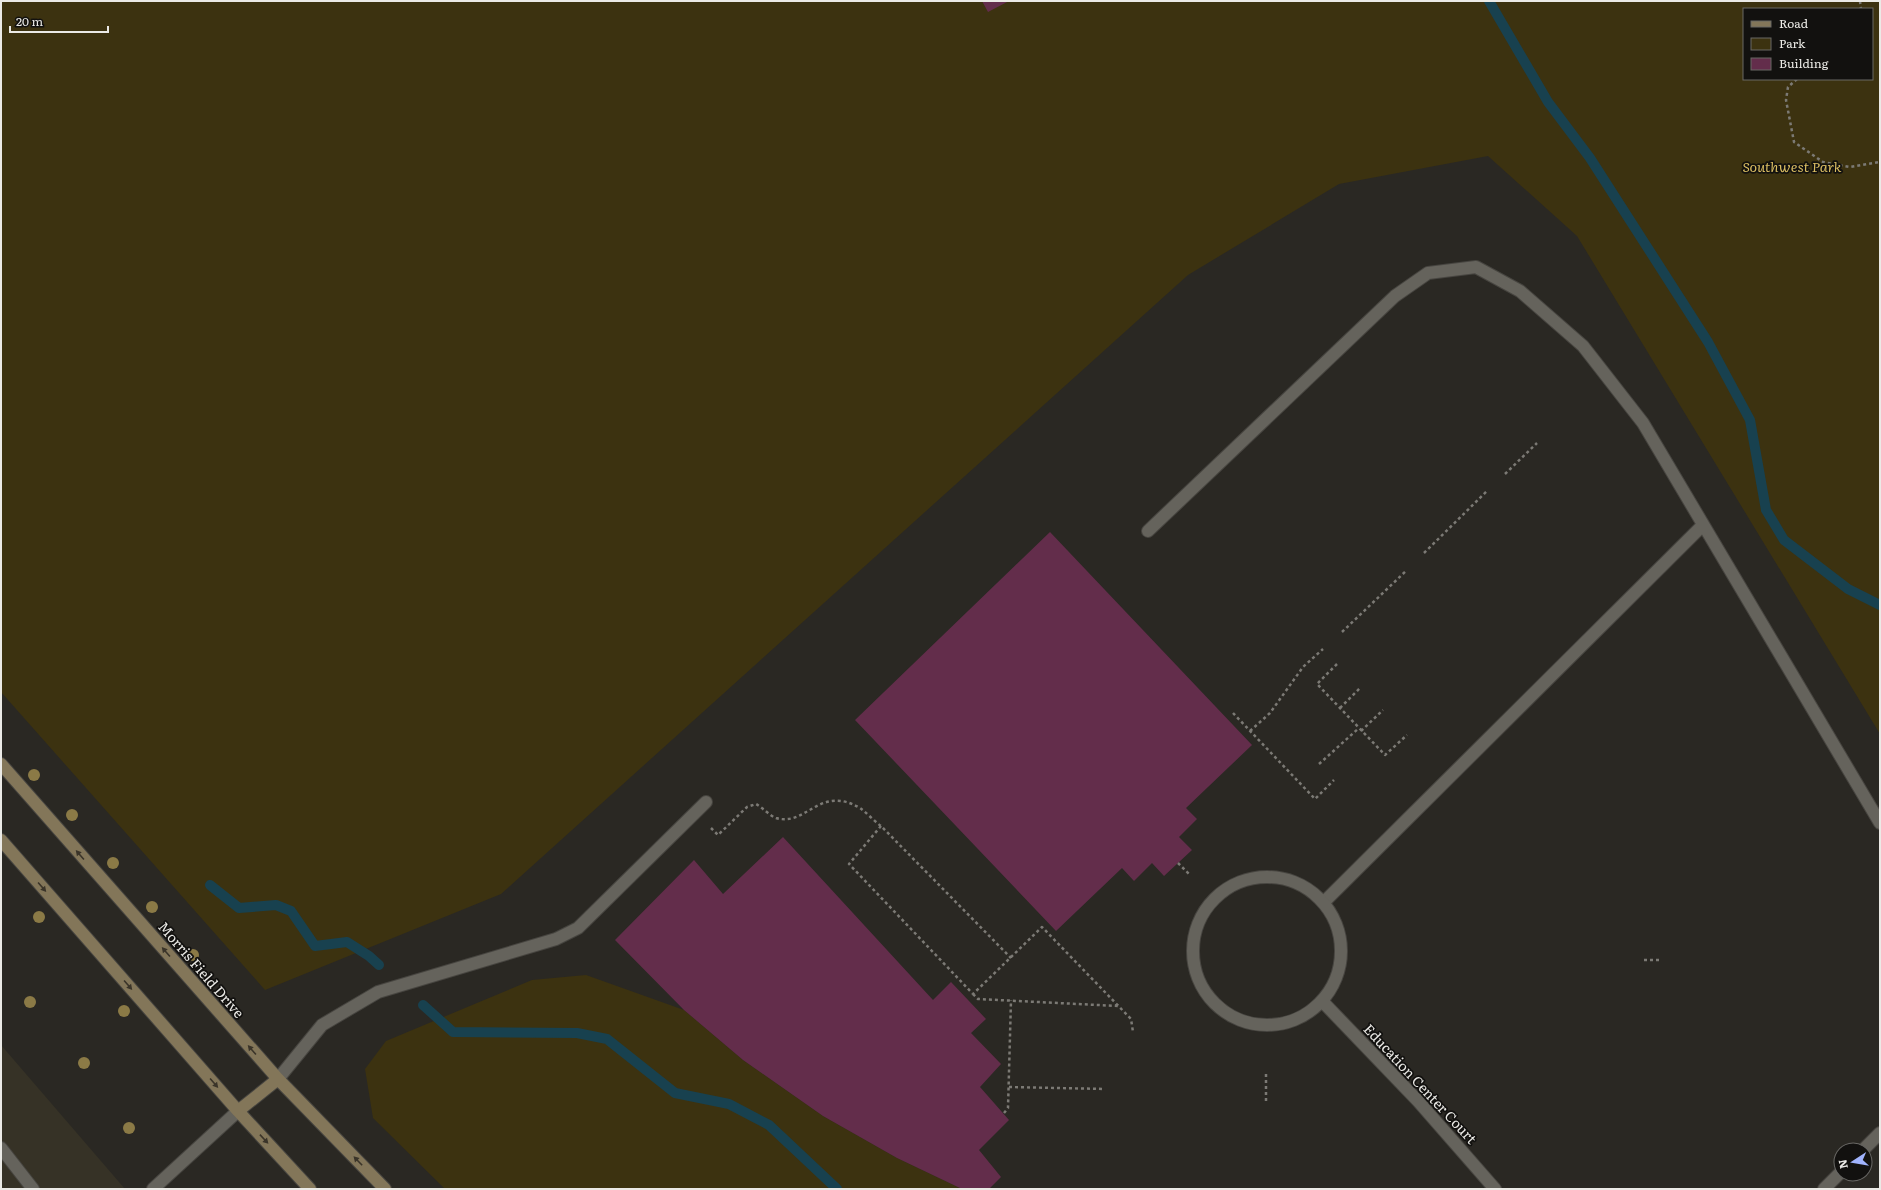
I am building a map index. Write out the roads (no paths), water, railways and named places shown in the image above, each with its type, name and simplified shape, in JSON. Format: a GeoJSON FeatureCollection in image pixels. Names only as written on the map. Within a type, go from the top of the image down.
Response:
{"type":"FeatureCollection","features":[{"type":"Feature","properties":{"kind":"street"},"geometry":{"type":"LineString","coordinates":[[1148,531],[1395,296],[1428,273],[1476,267],[1520,291],[1583,346],[1644,423],[1880,823]]}},
{"type":"Feature","properties":{"kind":"street"},"geometry":{"type":"LineString","coordinates":[[1324,902],[1703,525]]}},
{"type":"Feature","properties":{"kind":"street","name":"Morris Field Drive"},"geometry":{"type":"LineString","coordinates":[[1,764],[278,1079],[385,1189]]}},
{"type":"Feature","properties":{"kind":"street"},"geometry":{"type":"LineString","coordinates":[[153,1189],[238,1111],[278,1079],[322,1025],[378,992],[556,939],[578,928],[706,802]]}},
{"type":"Feature","properties":{"kind":"street"},"geometry":{"type":"LineString","coordinates":[[1,840],[238,1111],[310,1189]]}},
{"type":"Feature","properties":{"kind":"street"},"geometry":{"type":"LineString","coordinates":[[1257,877],[1282,877],[1305,886],[1324,902],[1336,922],[1342,946],[1339,971],[1330,993],[1313,1011],[1291,1022],[1267,1026],[1243,1022],[1221,1010],[1204,991],[1195,968],[1193,943],[1200,918],[1213,900],[1234,884],[1257,877]]}},
{"type":"Feature","properties":{"kind":"street","name":"Education Center Court"},"geometry":{"type":"LineString","coordinates":[[1322,1001],[1418,1102],[1495,1189]]}},
{"type":"Feature","properties":{"kind":"street"},"geometry":{"type":"LineString","coordinates":[[1871,1142],[1880,1133]]}},
{"type":"Feature","properties":{"kind":"street"},"geometry":{"type":"LineString","coordinates":[[1,1148],[33,1189]]}},
{"type":"Feature","properties":{"kind":"street"},"geometry":{"type":"LineString","coordinates":[[1824,1189],[1833,1180]]}},
{"type":"Feature","properties":{"kind":"waterway"},"geometry":{"type":"LineString","coordinates":[[1489,1],[1548,102],[1590,158],[1708,342],[1750,420],[1766,510],[1784,540],[1848,589],[1880,605]]}},
{"type":"Feature","properties":{"kind":"waterway"},"geometry":{"type":"LineString","coordinates":[[210,885],[239,908],[276,905],[291,911],[315,946],[347,942],[369,956],[379,965]]}},
{"type":"Feature","properties":{"kind":"waterway"},"geometry":{"type":"LineString","coordinates":[[423,1005],[453,1032],[577,1033],[607,1039],[675,1093],[729,1104],[769,1125],[837,1189]]}},
{"type":"Feature","properties":{"kind":"park label","name":"Southwest Park"},"geometry":{"type":"Point","coordinates":[1792,167]}}]}
